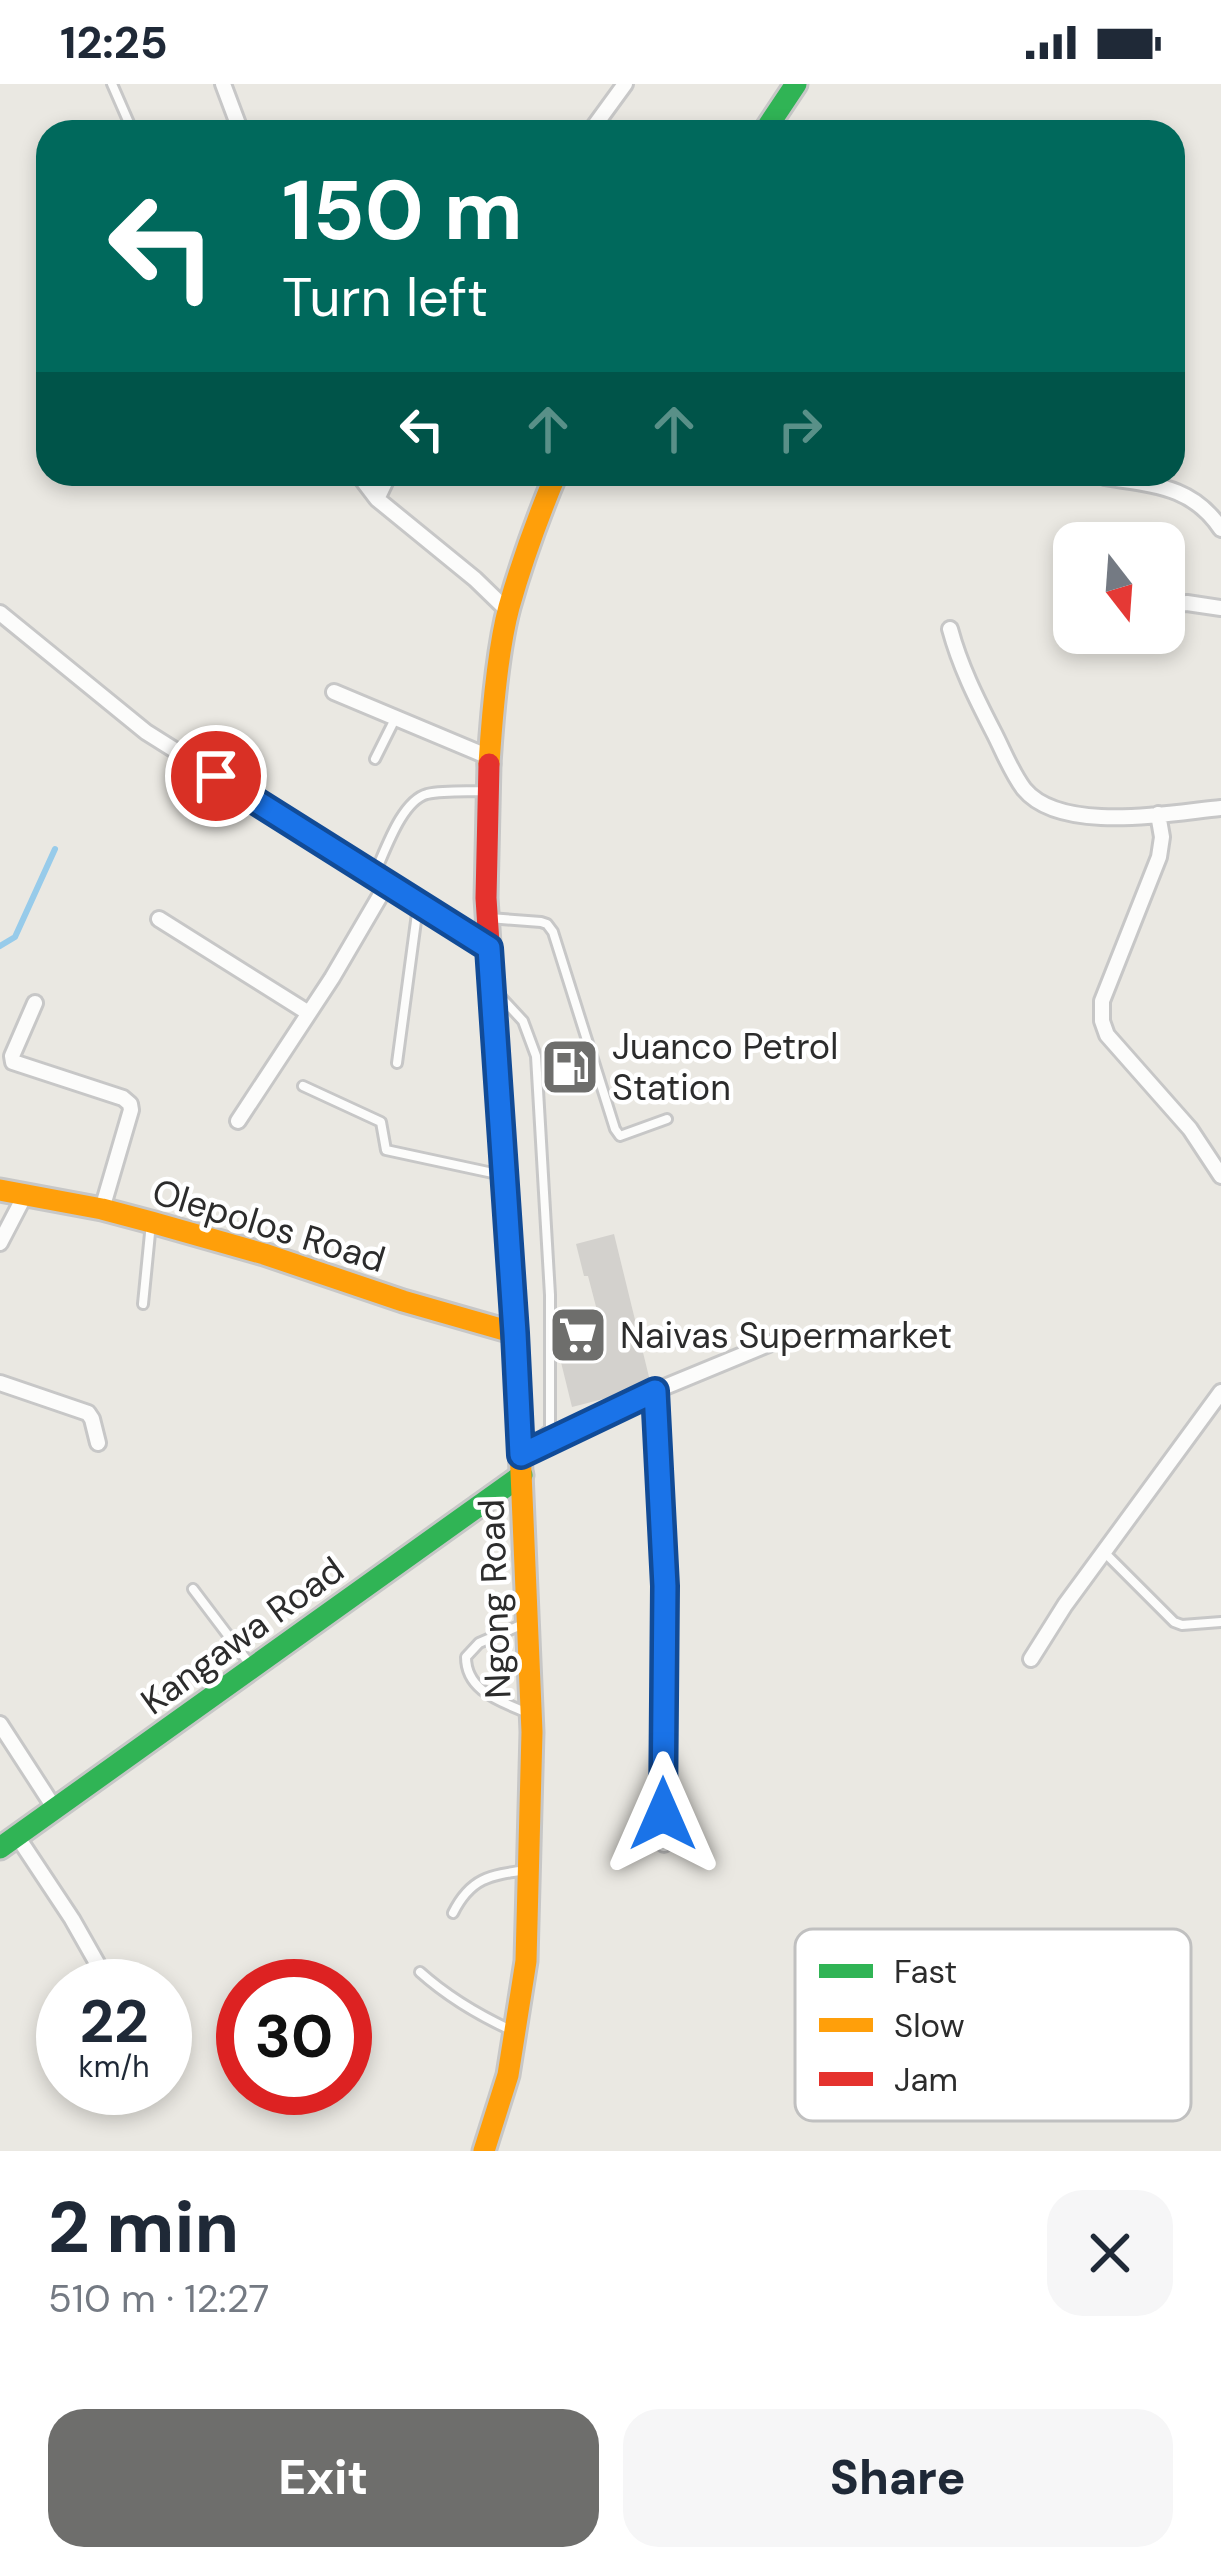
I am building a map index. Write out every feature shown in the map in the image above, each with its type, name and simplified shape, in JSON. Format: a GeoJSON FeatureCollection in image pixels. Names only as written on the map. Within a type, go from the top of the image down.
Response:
{"type":"FeatureCollection","features":[{"type":"Feature","properties":{"kind":"main road"},"geometry":{"type":"LineString","coordinates":[[772,120],[796,84]]}},
{"type":"Feature","properties":{"kind":"main road","name":"Ngong Road"},"geometry":{"type":"LineString","coordinates":[[484,2151],[508,2075],[526,1961],[532,1714],[515,1333],[487,918],[489,757],[508,610],[551,486]]}},
{"type":"Feature","properties":{"kind":"main road","name":"Olepolos Road"},"geometry":{"type":"LineString","coordinates":[[0,1190],[151,1222],[515,1333]]}},
{"type":"Feature","properties":{"kind":"main road","name":"Kangawa Road"},"geometry":{"type":"LineString","coordinates":[[9,1842],[253,1668],[521,1465]]}},
{"type":"Feature","properties":{"kind":"street"},"geometry":{"type":"LineString","coordinates":[[223,84],[236,120]]}},
{"type":"Feature","properties":{"kind":"street"},"geometry":{"type":"LineString","coordinates":[[599,120],[625,84]]}},
{"type":"Feature","properties":{"kind":"street"},"geometry":{"type":"LineString","coordinates":[[365,486],[508,610]]}},
{"type":"Feature","properties":{"kind":"street"},"geometry":{"type":"LineString","coordinates":[[377,499],[383,486]]}},
{"type":"Feature","properties":{"kind":"street"},"geometry":{"type":"LineString","coordinates":[[1162,486],[1199,502],[1221,529]]}},
{"type":"Feature","properties":{"kind":"street"},"geometry":{"type":"LineString","coordinates":[[1185,603],[1221,608]]}},
{"type":"Feature","properties":{"kind":"street"},"geometry":{"type":"LineString","coordinates":[[0,613],[146,732],[489,948]]}},
{"type":"Feature","properties":{"kind":"street"},"geometry":{"type":"LineString","coordinates":[[950,629],[960,664],[1011,766],[1037,800],[1085,816],[1221,808]]}},
{"type":"Feature","properties":{"kind":"street"},"geometry":{"type":"LineString","coordinates":[[334,692],[489,757]]}},
{"type":"Feature","properties":{"kind":"street"},"geometry":{"type":"LineString","coordinates":[[1158,814],[1159,857],[1102,1001],[1102,1022],[1115,1046],[1190,1129],[1221,1176]]}},
{"type":"Feature","properties":{"kind":"street"},"geometry":{"type":"LineString","coordinates":[[238,1121],[332,978],[380,880]]}},
{"type":"Feature","properties":{"kind":"street"},"geometry":{"type":"LineString","coordinates":[[159,919],[307,1012]]}},
{"type":"Feature","properties":{"kind":"street"},"geometry":{"type":"LineString","coordinates":[[35,1003],[13,1062],[123,1097],[130,1104],[102,1209]]}},
{"type":"Feature","properties":{"kind":"street"},"geometry":{"type":"LineString","coordinates":[[0,1244],[25,1195]]}},
{"type":"Feature","properties":{"kind":"street"},"geometry":{"type":"LineString","coordinates":[[521,1465],[655,1391],[776,1341]]}},
{"type":"Feature","properties":{"kind":"street"},"geometry":{"type":"LineString","coordinates":[[0,1383],[88,1413],[98,1443]]}},
{"type":"Feature","properties":{"kind":"street"},"geometry":{"type":"LineString","coordinates":[[655,1391],[665,1586],[664,1844]]}},
{"type":"Feature","properties":{"kind":"street"},"geometry":{"type":"LineString","coordinates":[[1031,1659],[1065,1605],[1221,1392]]}},
{"type":"Feature","properties":{"kind":"street"},"geometry":{"type":"LineString","coordinates":[[0,1724],[55,1810]]}},
{"type":"Feature","properties":{"kind":"street"},"geometry":{"type":"LineString","coordinates":[[9,1842],[72,1919],[95,1959]]}},
{"type":"Feature","properties":{"kind":"lane"},"geometry":{"type":"LineString","coordinates":[[112,84],[128,120]]}},
{"type":"Feature","properties":{"kind":"lane"},"geometry":{"type":"LineString","coordinates":[[375,759],[395,718]]}},
{"type":"Feature","properties":{"kind":"lane"},"geometry":{"type":"LineString","coordinates":[[380,880],[402,817],[414,800],[430,793],[488,791]]}},
{"type":"Feature","properties":{"kind":"lane"},"geometry":{"type":"LineString","coordinates":[[397,1063],[418,904]]}},
{"type":"Feature","properties":{"kind":"lane"},"geometry":{"type":"LineString","coordinates":[[487,918],[541,922],[553,932],[620,1136],[667,1119]]}},
{"type":"Feature","properties":{"kind":"lane"},"geometry":{"type":"LineString","coordinates":[[491,987],[523,1021],[536,1056],[550,1295],[550,1429],[521,1465]]}},
{"type":"Feature","properties":{"kind":"lane"},"geometry":{"type":"LineString","coordinates":[[303,1086],[381,1122],[386,1150],[504,1175]]}},
{"type":"Feature","properties":{"kind":"lane"},"geometry":{"type":"LineString","coordinates":[[143,1304],[151,1222]]}},
{"type":"Feature","properties":{"kind":"lane"},"geometry":{"type":"LineString","coordinates":[[1104,1552],[1174,1622],[1221,1622]]}},
{"type":"Feature","properties":{"kind":"lane"},"geometry":{"type":"LineString","coordinates":[[193,1589],[253,1668]]}},
{"type":"Feature","properties":{"kind":"lane"},"geometry":{"type":"LineString","coordinates":[[528,1622],[478,1642],[466,1657],[466,1671],[490,1696],[532,1714]]}},
{"type":"Feature","properties":{"kind":"lane"},"geometry":{"type":"LineString","coordinates":[[453,1913],[470,1887],[489,1876],[529,1870]]}},
{"type":"Feature","properties":{"kind":"lane"},"geometry":{"type":"LineString","coordinates":[[420,1972],[459,2003],[515,2032]]}},
{"type":"Feature","properties":{"kind":"building"},"geometry":{"type":"Polygon","coordinates":[[[614,1234],[650,1381],[623,1394],[572,1407],[558,1332],[600,1322],[576,1244],[614,1234]]]}},
{"type":"Feature","properties":{"kind":"waterway"},"geometry":{"type":"LineString","coordinates":[[0,946],[15,937],[55,849]]}},
{"type":"Feature","properties":{"kind":"traffic: fast"},"geometry":{"type":"LineString","coordinates":[[772,120],[796,84]]}},
{"type":"Feature","properties":{"kind":"traffic: fast"},"geometry":{"type":"LineString","coordinates":[[0,1848],[522,1475]]}},
{"type":"Feature","properties":{"kind":"traffic: slow"},"geometry":{"type":"LineString","coordinates":[[489,764],[509,607],[551,486]]}},
{"type":"Feature","properties":{"kind":"traffic: slow"},"geometry":{"type":"LineString","coordinates":[[0,1190],[151,1222],[515,1333]]}},
{"type":"Feature","properties":{"kind":"traffic: slow"},"geometry":{"type":"LineString","coordinates":[[484,2151],[508,2075],[526,1961],[532,1732],[516,1354]]}},
{"type":"Feature","properties":{"kind":"traffic: jam"},"geometry":{"type":"LineString","coordinates":[[489,764],[486,898],[516,1354]]}},
{"type":"Feature","properties":{"kind":"place","name":"Juanco Petrol Station"},"geometry":{"type":"Point","coordinates":[570,1067]}},
{"type":"Feature","properties":{"kind":"place","name":"Naivas Supermarket"},"geometry":{"type":"Point","coordinates":[578,1335]}},
{"type":"Feature","properties":{"kind":"route"},"geometry":{"type":"LineString","coordinates":[[216,776],[489,948],[521,1455],[655,1391],[665,1586],[663,1814]]}}]}
